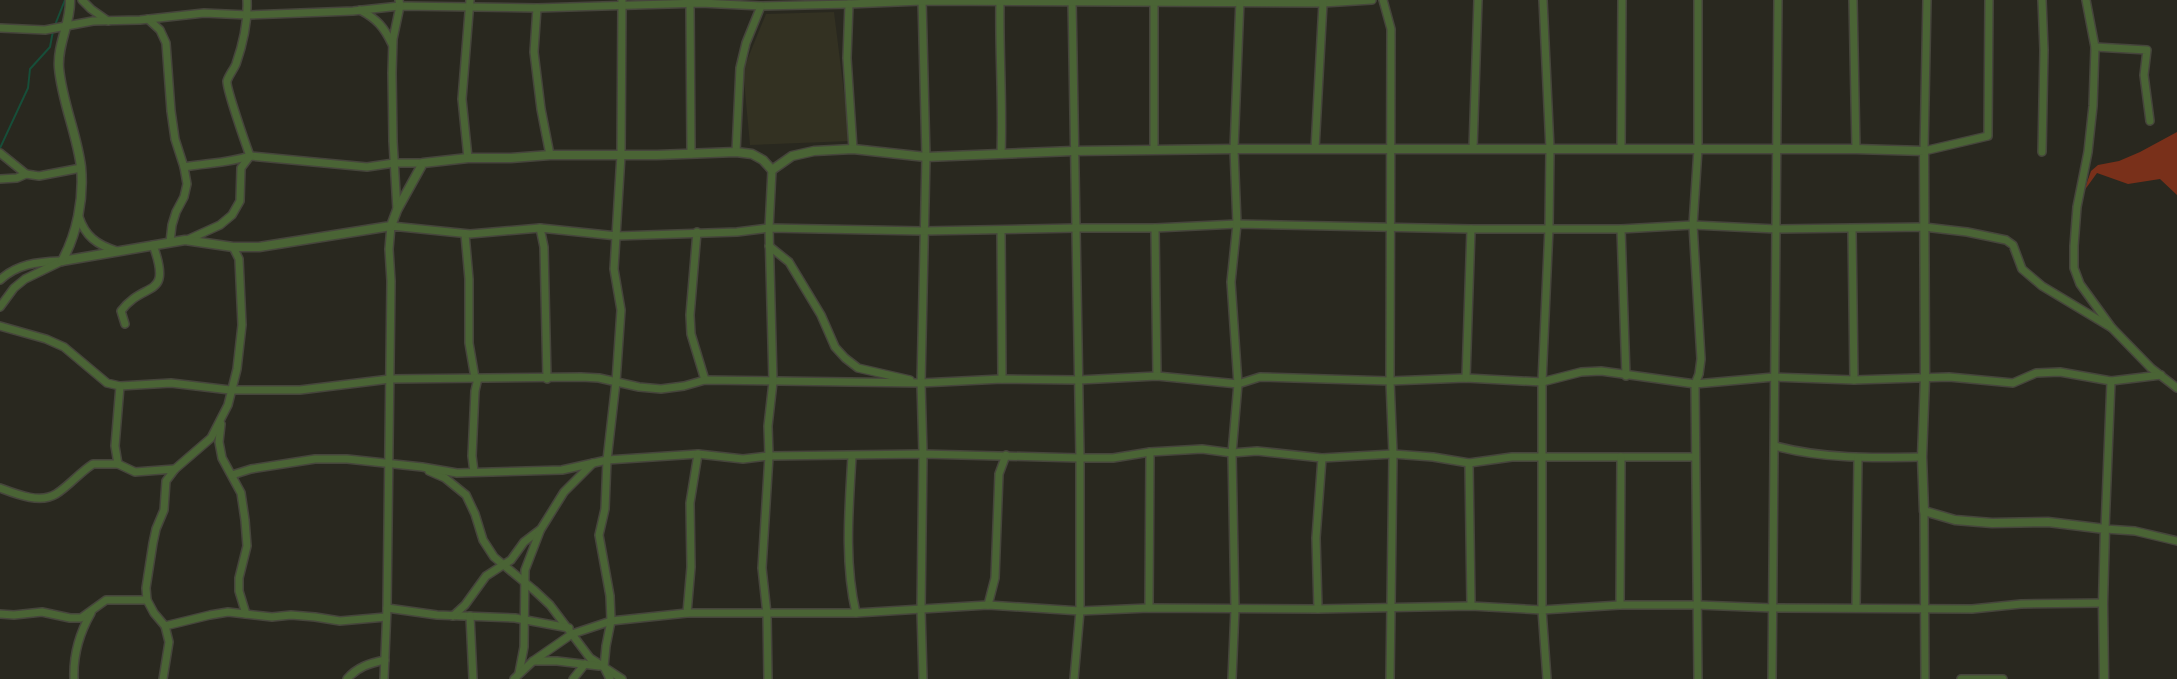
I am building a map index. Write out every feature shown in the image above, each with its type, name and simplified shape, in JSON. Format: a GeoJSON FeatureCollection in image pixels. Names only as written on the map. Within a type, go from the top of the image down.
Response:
{"type":"FeatureCollection","features":[{"type":"Feature","properties":{"kind":"street"},"geometry":{"type":"LineString","coordinates":[[70,0],[70,10]]}},
{"type":"Feature","properties":{"kind":"street"},"geometry":{"type":"LineString","coordinates":[[0,306],[14,288],[25,279],[62,261],[74,234],[78,214],[81,168],[65,107],[58,66],[65,26],[75,0]]}},
{"type":"Feature","properties":{"kind":"street"},"geometry":{"type":"LineString","coordinates":[[82,0],[109,21]]}},
{"type":"Feature","properties":{"kind":"street"},"geometry":{"type":"LineString","coordinates":[[247,0],[248,15],[235,65],[227,81],[228,93],[250,156]]}},
{"type":"Feature","properties":{"kind":"street"},"geometry":{"type":"LineString","coordinates":[[0,28],[45,30],[109,21],[204,13],[248,15],[360,10],[399,3],[470,3],[537,8],[622,3],[761,6],[770,3],[849,4],[922,0],[1323,3],[1372,0]]}},
{"type":"Feature","properties":{"kind":"street"},"geometry":{"type":"LineString","coordinates":[[922,0],[926,157],[921,383],[923,679]]}},
{"type":"Feature","properties":{"kind":"street"},"geometry":{"type":"LineString","coordinates":[[1383,0],[1391,29],[1390,381],[1393,454],[1390,679]]}},
{"type":"Feature","properties":{"kind":"street"},"geometry":{"type":"LineString","coordinates":[[1473,149],[1478,0]]}},
{"type":"Feature","properties":{"kind":"street"},"geometry":{"type":"LineString","coordinates":[[1543,0],[1550,149],[1550,228],[1542,382],[1544,457],[1542,610],[1546,679]]}},
{"type":"Feature","properties":{"kind":"street"},"geometry":{"type":"LineString","coordinates":[[1621,149],[1622,0]]}},
{"type":"Feature","properties":{"kind":"street"},"geometry":{"type":"LineString","coordinates":[[1698,0],[1698,149],[1694,225],[1701,359],[1695,384],[1694,456],[1698,679]]}},
{"type":"Feature","properties":{"kind":"street"},"geometry":{"type":"LineString","coordinates":[[1772,679],[1778,0]]}},
{"type":"Feature","properties":{"kind":"street"},"geometry":{"type":"LineString","coordinates":[[1853,0],[1856,149]]}},
{"type":"Feature","properties":{"kind":"street"},"geometry":{"type":"LineString","coordinates":[[1925,679],[1926,607],[1922,457],[1925,378],[1924,151],[1927,0]]}},
{"type":"Feature","properties":{"kind":"street"},"geometry":{"type":"LineString","coordinates":[[772,170],[792,156],[814,151],[853,149],[926,157],[1073,151],[1234,149],[1856,149],[1924,151],[1988,136],[1989,0]]}},
{"type":"Feature","properties":{"kind":"street"},"geometry":{"type":"LineString","coordinates":[[2042,0],[2044,50],[2042,152]]}},
{"type":"Feature","properties":{"kind":"street"},"geometry":{"type":"LineString","coordinates":[[2086,0],[2095,47],[2093,106],[2088,152],[2077,207],[2074,268],[2080,284],[2112,328],[2177,388]]}},
{"type":"Feature","properties":{"kind":"street"},"geometry":{"type":"LineString","coordinates":[[1000,1],[1001,154]]}},
{"type":"Feature","properties":{"kind":"street"},"geometry":{"type":"LineString","coordinates":[[1072,1],[1080,458],[1080,611],[1074,679]]}},
{"type":"Feature","properties":{"kind":"street"},"geometry":{"type":"LineString","coordinates":[[1233,679],[1235,609],[1232,453],[1238,384],[1231,282],[1237,224],[1234,149],[1240,1]]}},
{"type":"Feature","properties":{"kind":"street"},"geometry":{"type":"LineString","coordinates":[[1154,2],[1154,150]]}},
{"type":"Feature","properties":{"kind":"street"},"geometry":{"type":"LineString","coordinates":[[397,210],[394,163],[393,48],[399,3]]}},
{"type":"Feature","properties":{"kind":"street"},"geometry":{"type":"LineString","coordinates":[[468,158],[462,99],[470,3]]}},
{"type":"Feature","properties":{"kind":"street"},"geometry":{"type":"LineString","coordinates":[[610,679],[604,667],[611,621],[610,596],[599,535],[604,509],[621,310],[614,270],[621,155],[622,3]]}},
{"type":"Feature","properties":{"kind":"street"},"geometry":{"type":"LineString","coordinates":[[690,3],[691,154]]}},
{"type":"Feature","properties":{"kind":"street"},"geometry":{"type":"LineString","coordinates":[[1314,149],[1323,3]]}},
{"type":"Feature","properties":{"kind":"street"},"geometry":{"type":"LineString","coordinates":[[849,4],[847,58],[853,149]]}},
{"type":"Feature","properties":{"kind":"street"},"geometry":{"type":"LineString","coordinates":[[736,152],[740,68],[746,44],[761,6]]}},
{"type":"Feature","properties":{"kind":"street"},"geometry":{"type":"LineString","coordinates":[[537,8],[534,52],[541,109],[550,155]]}},
{"type":"Feature","properties":{"kind":"street"},"geometry":{"type":"LineString","coordinates":[[360,10],[374,17],[385,29],[393,48]]}},
{"type":"Feature","properties":{"kind":"street"},"geometry":{"type":"LineString","coordinates":[[148,19],[160,30],[166,43],[175,139],[187,184],[174,219],[170,242]]}},
{"type":"Feature","properties":{"kind":"street"},"geometry":{"type":"LineString","coordinates":[[2095,47],[2147,50],[2144,75],[2150,121]]}},
{"type":"Feature","properties":{"kind":"street"},"geometry":{"type":"LineString","coordinates":[[184,167],[213,161],[232,162],[250,156],[367,167],[468,158],[550,155],[736,152],[752,154],[763,160],[772,170],[769,246],[773,382],[768,426],[770,456],[762,568],[767,614],[768,679]]}},
{"type":"Feature","properties":{"kind":"street"},"geometry":{"type":"LineString","coordinates":[[0,153],[26,174],[39,176],[81,168]]}},
{"type":"Feature","properties":{"kind":"street"},"geometry":{"type":"LineString","coordinates":[[0,280],[9,272],[35,262],[62,261],[185,240],[203,234],[232,215],[240,201],[242,168],[250,156]]}},
{"type":"Feature","properties":{"kind":"street"},"geometry":{"type":"LineString","coordinates":[[384,679],[390,379],[389,249],[391,226],[397,210],[423,163]]}},
{"type":"Feature","properties":{"kind":"street"},"geometry":{"type":"LineString","coordinates":[[0,179],[16,178],[26,174]]}},
{"type":"Feature","properties":{"kind":"street"},"geometry":{"type":"LineString","coordinates":[[78,214],[83,229],[90,238],[104,247],[119,251]]}},
{"type":"Feature","properties":{"kind":"street"},"geometry":{"type":"LineString","coordinates":[[185,240],[233,247],[259,247],[391,226],[465,234],[540,228],[617,236],[737,232],[769,228],[923,231],[1155,228],[1237,224],[1471,229],[1621,229],[1694,225],[1852,230],[1924,227],[2006,240],[2013,244],[2022,269],[2042,286],[2112,328]]}},
{"type":"Feature","properties":{"kind":"street"},"geometry":{"type":"LineString","coordinates":[[540,228],[544,247],[547,379]]}},
{"type":"Feature","properties":{"kind":"street"},"geometry":{"type":"LineString","coordinates":[[1155,228],[1157,376]]}},
{"type":"Feature","properties":{"kind":"street"},"geometry":{"type":"LineString","coordinates":[[1466,378],[1471,229]]}},
{"type":"Feature","properties":{"kind":"street"},"geometry":{"type":"LineString","coordinates":[[1621,229],[1626,376]]}},
{"type":"Feature","properties":{"kind":"street"},"geometry":{"type":"LineString","coordinates":[[1001,230],[1002,379]]}},
{"type":"Feature","properties":{"kind":"street"},"geometry":{"type":"LineString","coordinates":[[1852,230],[1854,380]]}},
{"type":"Feature","properties":{"kind":"street"},"geometry":{"type":"LineString","coordinates":[[697,232],[690,315],[691,334],[705,380]]}},
{"type":"Feature","properties":{"kind":"street"},"geometry":{"type":"LineString","coordinates":[[465,234],[469,279],[469,343],[476,378],[472,456],[474,472]]}},
{"type":"Feature","properties":{"kind":"street"},"geometry":{"type":"LineString","coordinates":[[124,324],[121,311],[127,303],[154,288],[159,281],[161,271],[153,245]]}},
{"type":"Feature","properties":{"kind":"street"},"geometry":{"type":"LineString","coordinates":[[769,246],[789,262],[811,296],[835,347],[845,358],[858,368],[921,383]]}},
{"type":"Feature","properties":{"kind":"street"},"geometry":{"type":"LineString","coordinates":[[163,679],[169,642],[165,627],[147,600],[146,588],[156,529],[164,510],[166,481],[175,469],[211,438],[228,405],[237,369],[242,325],[239,259],[233,247]]}},
{"type":"Feature","properties":{"kind":"street"},"geometry":{"type":"LineString","coordinates":[[0,326],[46,339],[64,347],[107,383],[120,386],[171,383],[230,390],[300,390],[390,379],[476,378],[599,378],[639,387],[660,388],[684,386],[705,380],[921,383],[1157,376],[1238,384],[1260,377],[1390,381],[1466,378],[1542,382],[1581,372],[1601,371],[1695,384],[1774,377],[1854,380],[1949,377],[2013,383],[2036,373],[2060,372],[2111,381],[2161,375]]}},
{"type":"Feature","properties":{"kind":"street"},"geometry":{"type":"LineString","coordinates":[[2104,679],[2103,603],[2111,381]]}},
{"type":"Feature","properties":{"kind":"street"},"geometry":{"type":"LineString","coordinates":[[118,464],[115,446],[120,386]]}},
{"type":"Feature","properties":{"kind":"street"},"geometry":{"type":"LineString","coordinates":[[222,418],[219,442],[222,458],[241,493],[245,520],[247,546],[240,578],[240,591],[246,614]]}},
{"type":"Feature","properties":{"kind":"street"},"geometry":{"type":"LineString","coordinates":[[1775,446],[1802,453],[1858,458],[1922,457]]}},
{"type":"Feature","properties":{"kind":"street"},"geometry":{"type":"LineString","coordinates":[[232,475],[251,469],[315,459],[347,459],[457,473],[562,470],[607,460],[698,454],[743,459],[770,456],[923,454],[968,457],[1006,455],[1113,458],[1150,452],[1202,449],[1232,453],[1257,451],[1322,458],[1393,454],[1469,463],[1512,457],[1694,456]]}},
{"type":"Feature","properties":{"kind":"street"},"geometry":{"type":"LineString","coordinates":[[1149,608],[1150,452]]}},
{"type":"Feature","properties":{"kind":"street"},"geometry":{"type":"LineString","coordinates":[[687,613],[691,567],[690,503],[698,454]]}},
{"type":"Feature","properties":{"kind":"street"},"geometry":{"type":"LineString","coordinates":[[988,606],[995,578],[999,474],[1006,455]]}},
{"type":"Feature","properties":{"kind":"street"},"geometry":{"type":"LineString","coordinates":[[852,456],[849,568],[856,613]]}},
{"type":"Feature","properties":{"kind":"street"},"geometry":{"type":"LineString","coordinates":[[1620,605],[1621,457]]}},
{"type":"Feature","properties":{"kind":"street"},"geometry":{"type":"LineString","coordinates":[[1318,609],[1316,538],[1322,458]]}},
{"type":"Feature","properties":{"kind":"street"},"geometry":{"type":"LineString","coordinates":[[1856,608],[1858,458]]}},
{"type":"Feature","properties":{"kind":"street"},"geometry":{"type":"LineString","coordinates":[[516,676],[524,647],[525,570],[541,529],[564,492],[593,463]]}},
{"type":"Feature","properties":{"kind":"street"},"geometry":{"type":"LineString","coordinates":[[1469,463],[1471,606]]}},
{"type":"Feature","properties":{"kind":"street"},"geometry":{"type":"LineString","coordinates":[[0,488],[21,496],[35,498],[54,496],[93,464],[118,464],[135,472],[175,469]]}},
{"type":"Feature","properties":{"kind":"street"},"geometry":{"type":"LineString","coordinates":[[422,467],[444,478],[466,495],[483,540],[494,557],[550,605],[590,658],[622,679]]}},
{"type":"Feature","properties":{"kind":"street"},"geometry":{"type":"LineString","coordinates":[[1924,511],[1955,520],[1992,523],[2048,522],[2135,531],[2177,541]]}},
{"type":"Feature","properties":{"kind":"street"},"geometry":{"type":"LineString","coordinates":[[453,616],[465,605],[486,576],[511,560],[524,542],[541,529]]}},
{"type":"Feature","properties":{"kind":"street"},"geometry":{"type":"LineString","coordinates":[[0,614],[42,612],[81,618],[106,600],[147,600]]}},
{"type":"Feature","properties":{"kind":"street"},"geometry":{"type":"LineString","coordinates":[[516,676],[570,631],[611,621],[687,613],[856,613],[988,606],[1080,611],[1149,608],[1318,609],[1471,606],[1542,610],[1620,605],[1972,609],[2021,604],[2103,603]]}},
{"type":"Feature","properties":{"kind":"street"},"geometry":{"type":"LineString","coordinates":[[75,679],[74,663],[78,642],[94,608]]}},
{"type":"Feature","properties":{"kind":"street"},"geometry":{"type":"LineString","coordinates":[[387,608],[453,616],[525,620],[570,631]]}},
{"type":"Feature","properties":{"kind":"street"},"geometry":{"type":"LineString","coordinates":[[165,627],[228,612],[272,617],[291,615],[340,621],[386,617]]}},
{"type":"Feature","properties":{"kind":"street"},"geometry":{"type":"LineString","coordinates":[[470,616],[473,679]]}},
{"type":"Feature","properties":{"kind":"street"},"geometry":{"type":"LineString","coordinates":[[347,679],[352,673],[369,663],[384,660]]}},
{"type":"Feature","properties":{"kind":"street"},"geometry":{"type":"LineString","coordinates":[[534,661],[557,660],[604,667]]}},
{"type":"Feature","properties":{"kind":"street"},"geometry":{"type":"LineString","coordinates":[[573,679],[585,664]]}},
{"type":"Feature","properties":{"kind":"street"},"geometry":{"type":"LineString","coordinates":[[1961,679],[2003,679]]}},
{"type":"Feature","properties":{"kind":"shaded area"},"geometry":{"type":"Polygon","coordinates":[[[834,12],[850,141],[750,145],[743,70],[766,14],[834,12]]]}},
{"type":"Feature","properties":{"kind":"shaded area"},"geometry":{"type":"Polygon","coordinates":[[[2177,132],[2177,195],[2160,179],[2128,184],[2097,173],[2084,191],[2091,171],[2098,165],[2119,161],[2177,132]]]}},
{"type":"Feature","properties":{"kind":"waterway"},"geometry":{"type":"LineString","coordinates":[[55,25],[65,0]]}},
{"type":"Feature","properties":{"kind":"waterway"},"geometry":{"type":"LineString","coordinates":[[0,148],[28,88],[30,69],[50,47],[53,31]]}}]}
